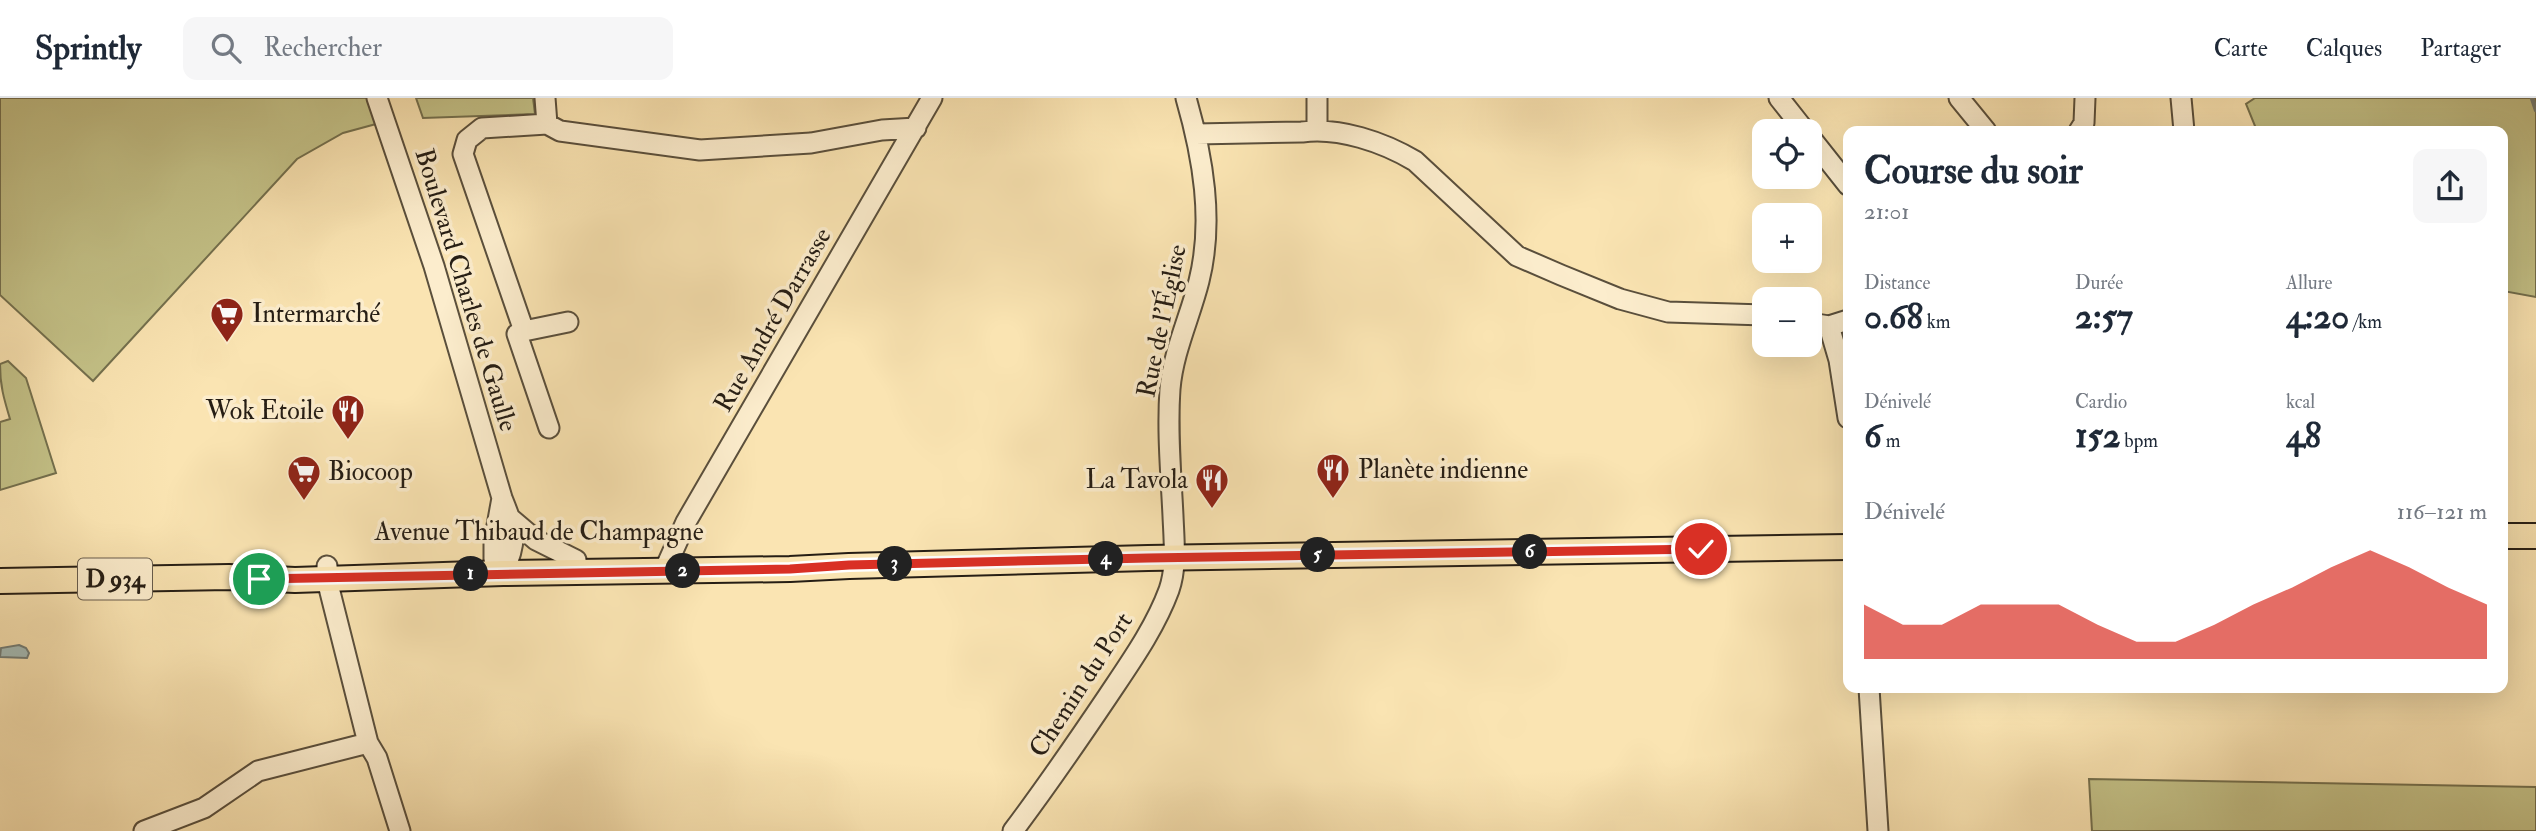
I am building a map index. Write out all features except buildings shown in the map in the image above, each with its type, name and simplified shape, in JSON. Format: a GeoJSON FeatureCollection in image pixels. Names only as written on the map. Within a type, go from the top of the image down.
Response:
{"type":"FeatureCollection","features":[{"type":"Feature","properties":{"kind":"main road"},"geometry":{"type":"LineString","coordinates":[[2508,536],[2536,536]]}},
{"type":"Feature","properties":{"kind":"main road","name":"Avenue Thibaud de Champagne"},"geometry":{"type":"LineString","coordinates":[[502,564],[790,569],[849,565],[1174,558],[1843,547]]}},
{"type":"Feature","properties":{"kind":"main road","name":"Avenue Thibaud de Champagne"},"geometry":{"type":"LineString","coordinates":[[0,581],[229,577],[295,580],[328,572],[576,559],[666,566]]}},
{"type":"Feature","properties":{"kind":"street","name":"Boulevard Charles de Gaulle"},"geometry":{"type":"LineString","coordinates":[[377,98],[435,266],[502,498],[514,530],[514,547],[502,564]]}},
{"type":"Feature","properties":{"kind":"street"},"geometry":{"type":"LineString","coordinates":[[545,98],[547,124]]}},
{"type":"Feature","properties":{"kind":"street","name":"Rue André Darrasse"},"geometry":{"type":"LineString","coordinates":[[666,566],[691,513],[932,98]]}},
{"type":"Feature","properties":{"kind":"street","name":"Rue de l'Église"},"geometry":{"type":"LineString","coordinates":[[1174,558],[1170,387],[1174,363],[1199,283],[1206,251],[1207,218],[1196,134],[1186,98]]}},
{"type":"Feature","properties":{"kind":"street"},"geometry":{"type":"LineString","coordinates":[[1317,98],[1317,130]]}},
{"type":"Feature","properties":{"kind":"street"},"geometry":{"type":"LineString","coordinates":[[1779,98],[1796,119]]}},
{"type":"Feature","properties":{"kind":"street"},"geometry":{"type":"LineString","coordinates":[[1959,98],[1982,126]]}},
{"type":"Feature","properties":{"kind":"street"},"geometry":{"type":"LineString","coordinates":[[2082,126],[2085,98]]}},
{"type":"Feature","properties":{"kind":"street"},"geometry":{"type":"LineString","coordinates":[[2181,98],[2184,126]]}},
{"type":"Feature","properties":{"kind":"street"},"geometry":{"type":"LineString","coordinates":[[524,331],[463,154],[467,140],[482,128],[547,124],[560,131],[701,150],[811,143],[882,130],[916,128]]}},
{"type":"Feature","properties":{"kind":"street"},"geometry":{"type":"LineString","coordinates":[[1196,134],[1317,130],[1358,137],[1396,150],[1415,161],[1517,256],[1620,299],[1668,312],[1752,315]]}},
{"type":"Feature","properties":{"kind":"street"},"geometry":{"type":"LineString","coordinates":[[1822,151],[1843,179]]}},
{"type":"Feature","properties":{"kind":"street"},"geometry":{"type":"LineString","coordinates":[[1822,324],[1843,321]]}},
{"type":"Feature","properties":{"kind":"street"},"geometry":{"type":"LineString","coordinates":[[549,428],[517,334],[568,322]]}},
{"type":"Feature","properties":{"kind":"street"},"geometry":{"type":"LineString","coordinates":[[1822,329],[1839,360],[1843,386]]}},
{"type":"Feature","properties":{"kind":"street","name":"Boulevard Charles de Gaulle"},"geometry":{"type":"LineString","coordinates":[[502,498],[494,542],[502,564]]}},
{"type":"Feature","properties":{"kind":"street","name":"Boulevard Charles de Gaulle"},"geometry":{"type":"LineString","coordinates":[[510,518],[536,540],[576,559]]}},
{"type":"Feature","properties":{"kind":"street","name":"Chemin du Port"},"geometry":{"type":"LineString","coordinates":[[1013,831],[1132,662],[1169,589],[1174,558]]}},
{"type":"Feature","properties":{"kind":"street"},"geometry":{"type":"LineString","coordinates":[[328,572],[368,743],[377,758],[400,831]]}},
{"type":"Feature","properties":{"kind":"street"},"geometry":{"type":"LineString","coordinates":[[1869,693],[1878,831]]}},
{"type":"Feature","properties":{"kind":"street"},"geometry":{"type":"LineString","coordinates":[[144,831],[204,808],[258,771],[368,743]]}},
{"type":"Feature","properties":{"kind":"shaded area"},"geometry":{"type":"Polygon","coordinates":[[[0,98],[367,98],[376,124],[343,133],[297,159],[93,381],[0,295],[0,98]]]}},
{"type":"Feature","properties":{"kind":"shaded area"},"geometry":{"type":"Polygon","coordinates":[[[416,98],[533,98],[535,114],[423,118],[416,98]]]}},
{"type":"Feature","properties":{"kind":"shaded area"},"geometry":{"type":"Polygon","coordinates":[[[2255,98],[2536,98],[2536,297],[2508,292],[2508,126],[2255,126],[2246,104],[2255,98]]]}},
{"type":"Feature","properties":{"kind":"shaded area"},"geometry":{"type":"Polygon","coordinates":[[[8,361],[26,378],[56,473],[0,490],[0,422],[10,419],[0,364],[8,361]]]}},
{"type":"Feature","properties":{"kind":"shaded area"},"geometry":{"type":"Polygon","coordinates":[[[2089,779],[2536,787],[2536,831],[2092,831],[2089,779]]]}},
{"type":"Feature","properties":{"kind":"water"},"geometry":{"type":"Polygon","coordinates":[[[19,645],[26,648],[29,653],[27,658],[0,657],[1,648],[19,645]]]}},
{"type":"Feature","properties":{"kind":"waterway"},"geometry":{"type":"LineString","coordinates":[[2532,98],[2536,110]]}},
{"type":"Feature","properties":{"kind":"place","name":"Intermarché"},"geometry":{"type":"Point","coordinates":[227,344]}},
{"type":"Feature","properties":{"kind":"place","name":"Wok Etoile"},"geometry":{"type":"Point","coordinates":[348,441]}},
{"type":"Feature","properties":{"kind":"place","name":"Planète indienne"},"geometry":{"type":"Point","coordinates":[1333,500]}},
{"type":"Feature","properties":{"kind":"place","name":"Biocoop"},"geometry":{"type":"Point","coordinates":[304,502]}},
{"type":"Feature","properties":{"kind":"place","name":"La Tavola"},"geometry":{"type":"Point","coordinates":[1212,510]}},
{"type":"Feature","properties":{"kind":"route"},"geometry":{"type":"LineString","coordinates":[[259,579],[790,569],[849,565],[1148,558],[1701,549]]}}]}
